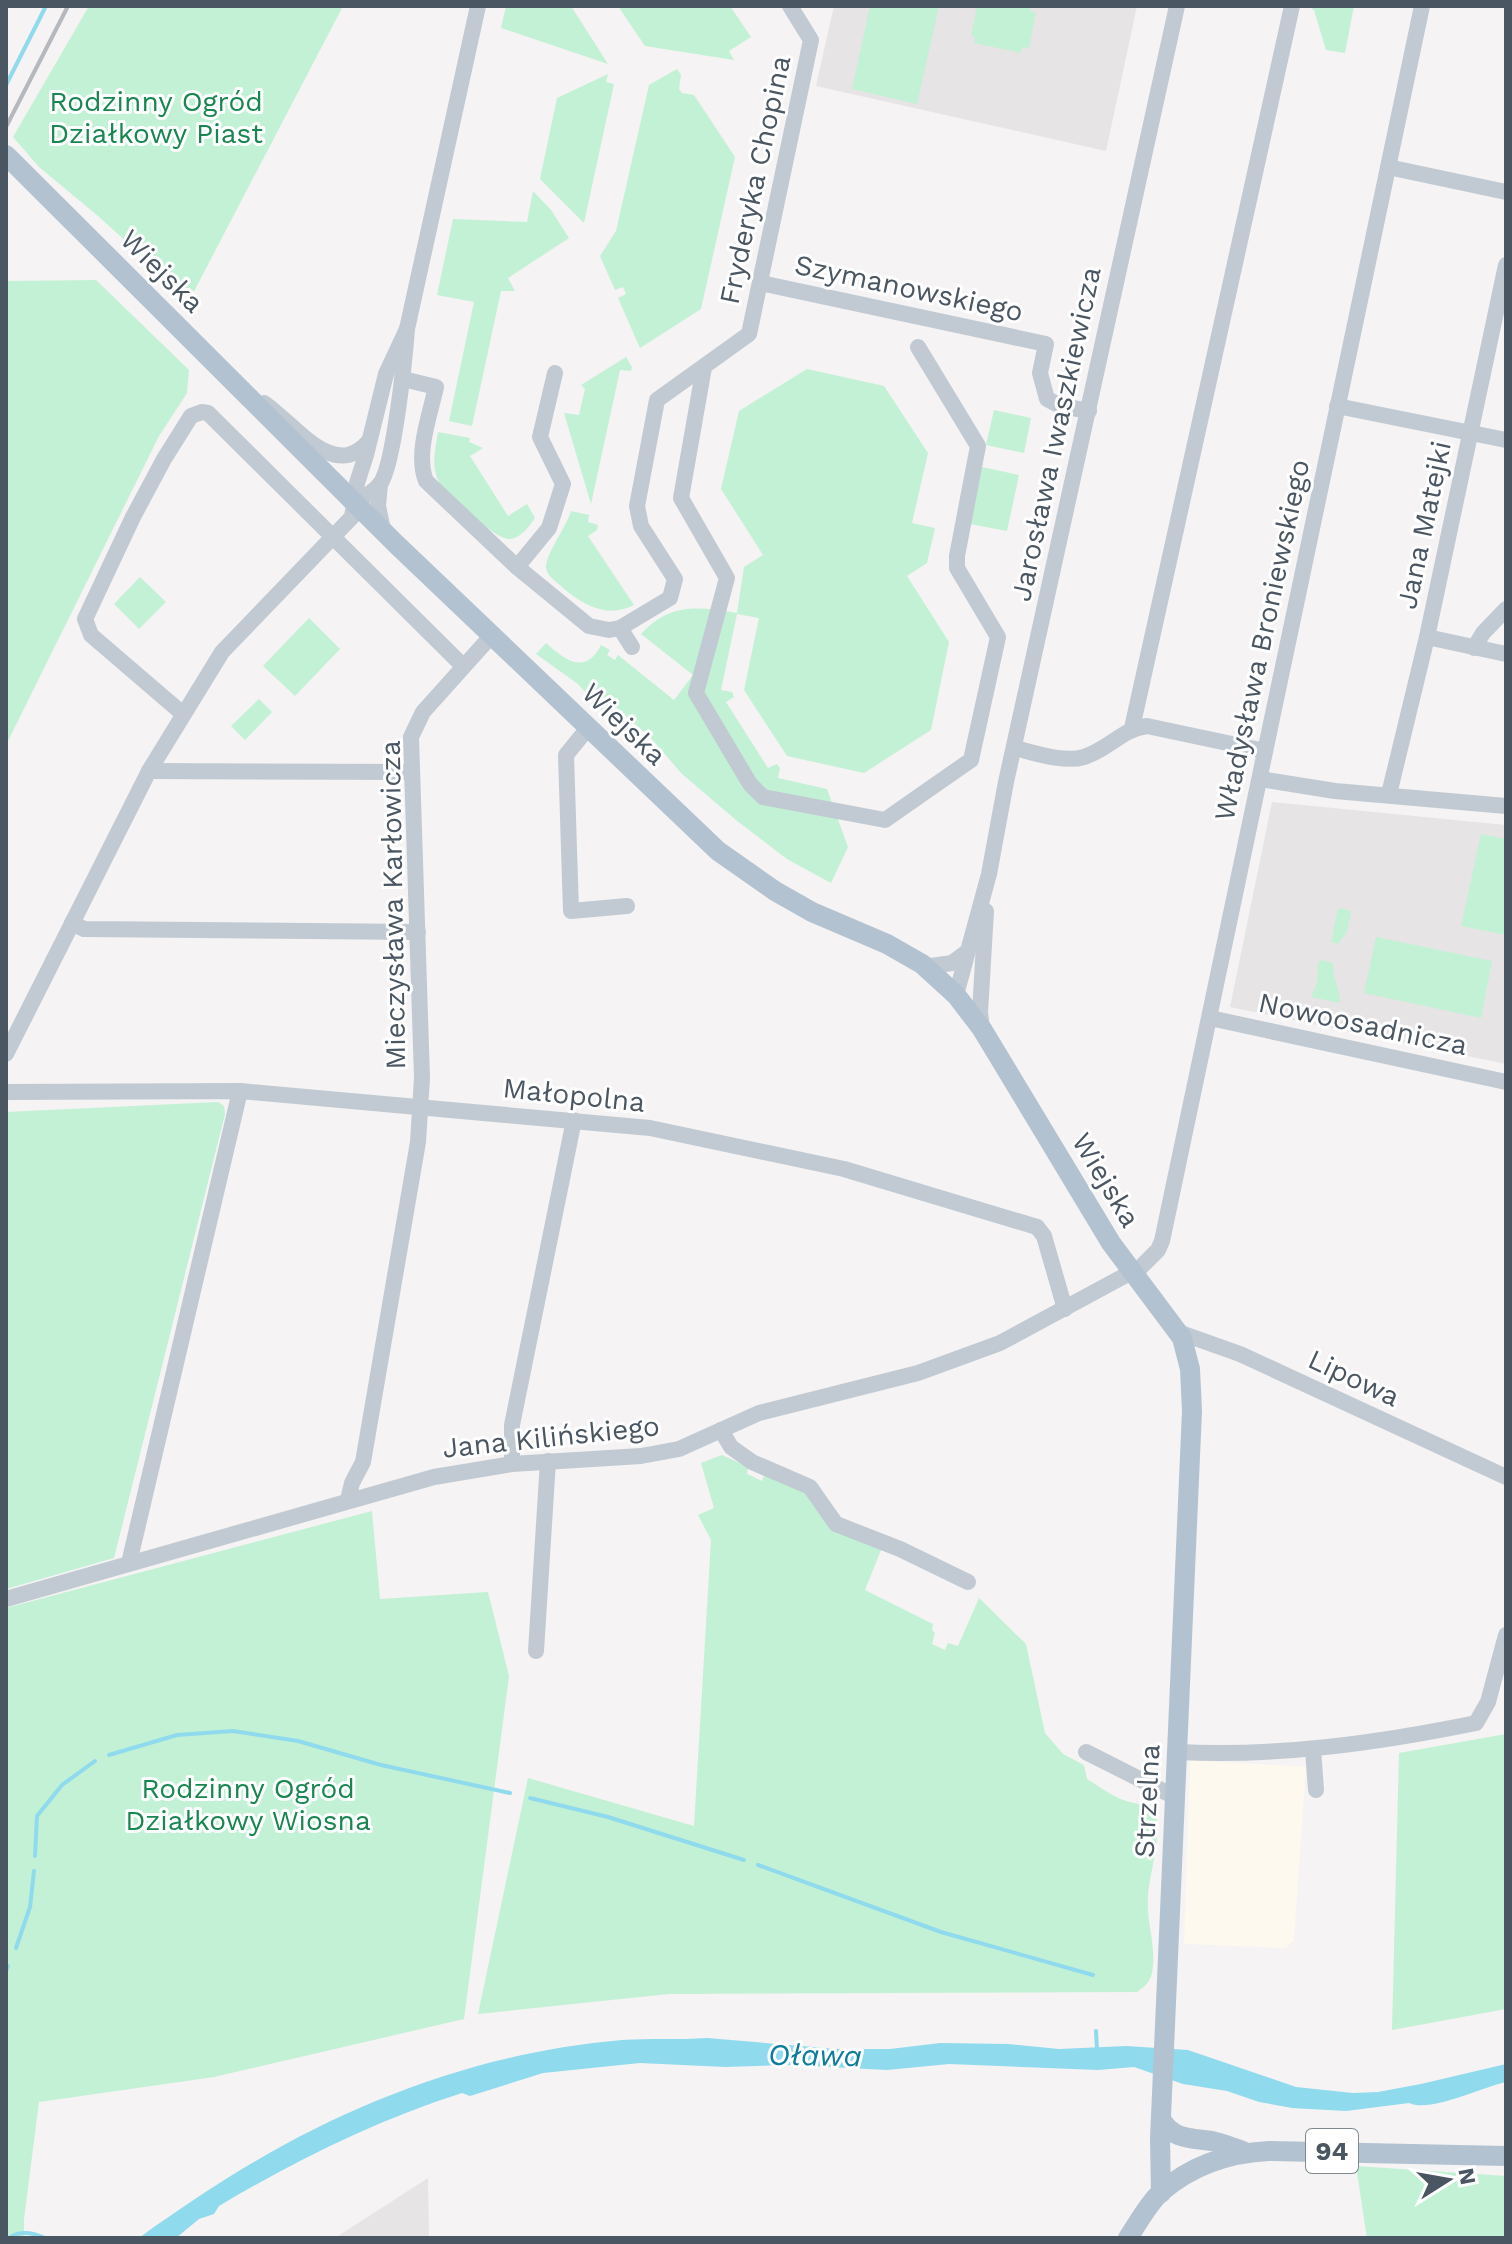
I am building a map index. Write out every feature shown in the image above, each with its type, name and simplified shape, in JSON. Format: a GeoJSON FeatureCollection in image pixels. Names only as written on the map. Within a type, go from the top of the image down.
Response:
{"type":"FeatureCollection","features":[{"type":"Feature","properties":{"kind":"main road","name":"Wiejska"},"geometry":{"type":"LineString","coordinates":[[6,155],[383,530],[709,843],[760,883],[812,912],[887,944],[924,967],[956,996],[982,1029],[1111,1243],[1178,1332]]}},
{"type":"Feature","properties":{"kind":"main road","name":"Strzelna"},"geometry":{"type":"LineString","coordinates":[[1161,2193],[1165,2022],[1192,1411],[1187,1352],[1178,1332]]}},
{"type":"Feature","properties":{"kind":"main road"},"geometry":{"type":"LineString","coordinates":[[1162,2117],[1169,2130],[1184,2138],[1211,2141],[1247,2152]]}},
{"type":"Feature","properties":{"kind":"main road","name":"94"},"geometry":{"type":"LineString","coordinates":[[1128,2238],[1161,2193],[1200,2166],[1222,2157],[1247,2152],[1506,2156]]}},
{"type":"Feature","properties":{"kind":"street"},"geometry":{"type":"LineString","coordinates":[[383,530],[378,506],[380,484],[386,470],[403,379],[407,329],[478,6]]}},
{"type":"Feature","properties":{"kind":"street","name":"Fryderyka Chopina"},"geometry":{"type":"LineString","coordinates":[[620,628],[670,598],[675,579],[641,526],[637,506],[657,400],[749,334],[811,40],[790,6]]}},
{"type":"Feature","properties":{"kind":"street","name":"Jarosława Iwaszkiewicza"},"geometry":{"type":"LineString","coordinates":[[956,996],[989,874],[1177,6]]}},
{"type":"Feature","properties":{"kind":"street"},"geometry":{"type":"LineString","coordinates":[[1132,728],[1292,6]]}},
{"type":"Feature","properties":{"kind":"street","name":"Władysława Broniewskiego"},"geometry":{"type":"LineString","coordinates":[[1131,1272],[1150,1259],[1162,1241],[1422,6]]}},
{"type":"Feature","properties":{"kind":"street"},"geometry":{"type":"LineString","coordinates":[[1388,167],[1506,192]]}},
{"type":"Feature","properties":{"kind":"street","name":"Jana Matejki"},"geometry":{"type":"LineString","coordinates":[[1389,794],[1427,637],[1506,265]]}},
{"type":"Feature","properties":{"kind":"street","name":"Szymanowskiego"},"geometry":{"type":"LineString","coordinates":[[761,283],[1046,344],[1040,373],[1047,399],[1061,406],[1089,411]]}},
{"type":"Feature","properties":{"kind":"street"},"geometry":{"type":"LineString","coordinates":[[6,1054],[149,771],[222,652],[352,517],[357,483],[386,374],[407,329]]}},
{"type":"Feature","properties":{"kind":"street"},"geometry":{"type":"LineString","coordinates":[[704,367],[681,498],[727,578],[696,693],[750,784],[763,797],[885,820],[971,760],[998,637],[957,568],[978,446],[918,347]]}},
{"type":"Feature","properties":{"kind":"street"},"geometry":{"type":"LineString","coordinates":[[517,567],[549,528],[563,484],[540,437],[555,373]]}},
{"type":"Feature","properties":{"kind":"street"},"geometry":{"type":"LineString","coordinates":[[403,379],[436,387],[422,456],[422,473],[426,481],[517,567],[589,626],[609,630],[620,628],[632,647]]}},
{"type":"Feature","properties":{"kind":"street"},"geometry":{"type":"LineString","coordinates":[[241,387],[282,415],[325,453],[340,458],[354,454],[370,440]]}},
{"type":"Feature","properties":{"kind":"street"},"geometry":{"type":"LineString","coordinates":[[1337,406],[1506,440]]}},
{"type":"Feature","properties":{"kind":"street"},"geometry":{"type":"LineString","coordinates":[[183,714],[91,635],[85,619],[164,459],[191,416],[202,412],[208,413],[463,666]]}},
{"type":"Feature","properties":{"kind":"street"},"geometry":{"type":"LineString","coordinates":[[355,502],[380,484]]}},
{"type":"Feature","properties":{"kind":"street"},"geometry":{"type":"LineString","coordinates":[[1474,648],[1483,633],[1506,609]]}},
{"type":"Feature","properties":{"kind":"street","name":"Mieczysława Karłowicza"},"geometry":{"type":"LineString","coordinates":[[361,1468],[409,1196],[421,1108],[411,737],[418,719],[493,634]]}},
{"type":"Feature","properties":{"kind":"street"},"geometry":{"type":"LineString","coordinates":[[1427,637],[1506,654]]}},
{"type":"Feature","properties":{"kind":"street"},"geometry":{"type":"LineString","coordinates":[[588,728],[566,755],[571,911],[627,906]]}},
{"type":"Feature","properties":{"kind":"street"},"geometry":{"type":"LineString","coordinates":[[1015,748],[1081,758],[1093,754],[1132,728],[1162,728],[1265,751]]}},
{"type":"Feature","properties":{"kind":"street"},"geometry":{"type":"LineString","coordinates":[[149,771],[411,772]]}},
{"type":"Feature","properties":{"kind":"street"},"geometry":{"type":"LineString","coordinates":[[1260,779],[1335,791],[1506,806]]}},
{"type":"Feature","properties":{"kind":"street","name":"Jarosława Iwaszkiewicza"},"geometry":{"type":"LineString","coordinates":[[982,1029],[981,975],[989,874]]}},
{"type":"Feature","properties":{"kind":"street"},"geometry":{"type":"LineString","coordinates":[[72,923],[84,929],[418,932]]}},
{"type":"Feature","properties":{"kind":"street"},"geometry":{"type":"LineString","coordinates":[[924,967],[952,963],[967,952]]}},
{"type":"Feature","properties":{"kind":"street"},"geometry":{"type":"LineString","coordinates":[[956,996],[971,992],[981,975]]}},
{"type":"Feature","properties":{"kind":"street","name":"Nowoosadnicza"},"geometry":{"type":"LineString","coordinates":[[1210,1018],[1506,1082]]}},
{"type":"Feature","properties":{"kind":"street"},"geometry":{"type":"LineString","coordinates":[[129,1563],[240,1091]]}},
{"type":"Feature","properties":{"kind":"street","name":"Małopolna"},"geometry":{"type":"LineString","coordinates":[[6,1092],[240,1091],[650,1128],[844,1169],[1037,1227],[1044,1236],[1065,1309]]}},
{"type":"Feature","properties":{"kind":"street"},"geometry":{"type":"LineString","coordinates":[[512,1464],[512,1425],[574,1120]]}},
{"type":"Feature","properties":{"kind":"street","name":"Jana Kilińskiego"},"geometry":{"type":"LineString","coordinates":[[6,1599],[434,1477],[512,1464],[665,1453],[698,1442],[759,1413],[884,1383],[959,1359],[1000,1343],[1131,1272]]}},
{"type":"Feature","properties":{"kind":"street","name":"Lipowa"},"geometry":{"type":"LineString","coordinates":[[1178,1332],[1245,1356],[1506,1477]]}},
{"type":"Feature","properties":{"kind":"street"},"geometry":{"type":"LineString","coordinates":[[721,1430],[731,1447],[752,1462],[810,1487],[836,1524],[900,1549],[968,1582]]}},
{"type":"Feature","properties":{"kind":"street"},"geometry":{"type":"LineString","coordinates":[[536,1651],[548,1461]]}},
{"type":"Feature","properties":{"kind":"street"},"geometry":{"type":"LineString","coordinates":[[361,1468],[368,1494]]}},
{"type":"Feature","properties":{"kind":"street"},"geometry":{"type":"LineString","coordinates":[[348,1500],[352,1483],[361,1468]]}},
{"type":"Feature","properties":{"kind":"street"},"geometry":{"type":"LineString","coordinates":[[1178,1752],[1227,1754],[1318,1749],[1476,1723],[1488,1702],[1506,1635]]}},
{"type":"Feature","properties":{"kind":"street"},"geometry":{"type":"LineString","coordinates":[[1316,1790],[1318,1749]]}},
{"type":"Feature","properties":{"kind":"street"},"geometry":{"type":"LineString","coordinates":[[1086,1752],[1175,1797]]}},
{"type":"Feature","properties":{"kind":"shaded area"},"geometry":{"type":"Polygon","coordinates":[[[834,6],[1137,6],[1106,151],[816,86],[834,6]]]}},
{"type":"Feature","properties":{"kind":"shaded area"},"geometry":{"type":"Polygon","coordinates":[[[1272,802],[1506,825],[1506,1064],[1230,1007],[1272,802]]]}},
{"type":"Feature","properties":{"kind":"shaded area"},"geometry":{"type":"Polygon","coordinates":[[[1190,1760],[1306,1767],[1294,1941],[1285,1948],[1184,1944],[1190,1760]]]}},
{"type":"Feature","properties":{"kind":"shaded area"},"geometry":{"type":"Polygon","coordinates":[[[428,2178],[429,2238],[335,2238],[428,2178]]]}},
{"type":"Feature","properties":{"kind":"green space","name":"Rodzinny Ogród Działkowy Piast"},"geometry":{"type":"Polygon","coordinates":[[[89,6],[343,6],[190,299],[39,167],[13,137],[89,6]]]}},
{"type":"Feature","properties":{"kind":"green space"},"geometry":{"type":"Polygon","coordinates":[[[506,6],[571,6],[608,64],[501,28],[506,6]]]}},
{"type":"Feature","properties":{"kind":"green space"},"geometry":{"type":"Polygon","coordinates":[[[618,6],[730,6],[751,37],[729,51],[734,60],[645,46],[618,6]]]}},
{"type":"Feature","properties":{"kind":"green space"},"geometry":{"type":"Polygon","coordinates":[[[870,6],[939,6],[917,104],[852,89],[870,6]]]}},
{"type":"Feature","properties":{"kind":"green space"},"geometry":{"type":"Polygon","coordinates":[[[977,6],[1031,6],[1030,11],[1036,13],[1029,48],[1022,47],[1021,53],[974,43],[975,37],[971,36],[977,6]]]}},
{"type":"Feature","properties":{"kind":"green space"},"geometry":{"type":"Polygon","coordinates":[[[1308,6],[1354,6],[1345,53],[1326,50],[1314,10],[1308,6]]]}},
{"type":"Feature","properties":{"kind":"green space"},"geometry":{"type":"Polygon","coordinates":[[[677,69],[681,75],[679,89],[682,93],[694,95],[735,157],[701,309],[640,348],[618,298],[626,294],[623,287],[615,290],[600,256],[616,231],[649,85],[677,69]]]}},
{"type":"Feature","properties":{"kind":"green space"},"geometry":{"type":"Polygon","coordinates":[[[608,74],[606,82],[614,84],[584,223],[540,179],[557,98],[608,74]]]}},
{"type":"Feature","properties":{"kind":"green space"},"geometry":{"type":"Polygon","coordinates":[[[533,191],[551,210],[569,238],[508,278],[515,291],[501,291],[472,426],[449,421],[474,302],[437,295],[453,219],[527,222],[533,191]]]}},
{"type":"Feature","properties":{"kind":"green space"},"geometry":{"type":"Polygon","coordinates":[[[96,280],[189,370],[187,393],[159,436],[6,745],[6,281],[96,280]]]}},
{"type":"Feature","properties":{"kind":"green space"},"geometry":{"type":"Polygon","coordinates":[[[626,357],[632,367],[631,371],[620,370],[591,504],[564,413],[579,415],[585,389],[581,385],[626,357]]]}},
{"type":"Feature","properties":{"kind":"green space"},"geometry":{"type":"Polygon","coordinates":[[[807,369],[884,386],[928,453],[912,523],[935,528],[927,563],[907,576],[949,642],[931,730],[864,773],[787,756],[744,690],[759,618],[737,614],[721,690],[732,692],[734,697],[726,702],[768,768],[777,764],[780,768],[778,778],[827,789],[848,847],[831,883],[787,859],[736,820],[682,774],[650,737],[610,702],[602,711],[578,684],[536,654],[546,643],[560,655],[582,662],[595,655],[601,645],[610,650],[607,655],[615,660],[618,655],[674,700],[693,675],[641,634],[663,616],[686,609],[737,613],[744,567],[763,555],[721,489],[739,411],[807,369]]]}},
{"type":"Feature","properties":{"kind":"green space"},"geometry":{"type":"Polygon","coordinates":[[[994,410],[1031,418],[1024,453],[986,445],[994,410]]]}},
{"type":"Feature","properties":{"kind":"green space"},"geometry":{"type":"Polygon","coordinates":[[[438,432],[470,438],[469,442],[483,448],[470,456],[508,516],[527,504],[535,518],[522,534],[511,539],[495,533],[441,485],[434,466],[438,432]]]}},
{"type":"Feature","properties":{"kind":"green space"},"geometry":{"type":"Polygon","coordinates":[[[982,467],[1019,475],[1007,531],[970,524],[982,467]]]}},
{"type":"Feature","properties":{"kind":"green space"},"geometry":{"type":"Polygon","coordinates":[[[571,511],[589,515],[588,522],[598,525],[597,530],[588,536],[634,605],[614,611],[596,608],[570,594],[548,574],[549,556],[571,511]]]}},
{"type":"Feature","properties":{"kind":"green space"},"geometry":{"type":"Polygon","coordinates":[[[140,577],[166,602],[139,629],[114,604],[140,577]]]}},
{"type":"Feature","properties":{"kind":"green space"},"geometry":{"type":"Polygon","coordinates":[[[309,618],[340,649],[295,696],[263,666],[309,618]]]}},
{"type":"Feature","properties":{"kind":"green space"},"geometry":{"type":"Polygon","coordinates":[[[259,699],[272,712],[245,740],[231,726],[259,699]]]}},
{"type":"Feature","properties":{"kind":"green space"},"geometry":{"type":"Polygon","coordinates":[[[1481,834],[1506,839],[1506,935],[1461,926],[1481,834]]]}},
{"type":"Feature","properties":{"kind":"green space"},"geometry":{"type":"Polygon","coordinates":[[[1338,908],[1351,911],[1347,932],[1338,944],[1331,942],[1338,908]]]}},
{"type":"Feature","properties":{"kind":"green space"},"geometry":{"type":"Polygon","coordinates":[[[1376,937],[1492,961],[1481,1018],[1364,993],[1376,937]]]}},
{"type":"Feature","properties":{"kind":"green space"},"geometry":{"type":"Polygon","coordinates":[[[1321,960],[1333,963],[1340,1003],[1311,997],[1321,960]]]}},
{"type":"Feature","properties":{"kind":"green space"},"geometry":{"type":"Polygon","coordinates":[[[218,1102],[224,1106],[225,1114],[114,1558],[6,1589],[6,1112],[218,1102]]]}},
{"type":"Feature","properties":{"kind":"green space"},"geometry":{"type":"Polygon","coordinates":[[[722,1455],[748,1467],[747,1474],[762,1481],[765,1473],[796,1484],[881,1550],[865,1590],[933,1624],[935,1633],[932,1644],[945,1650],[948,1643],[958,1646],[979,1598],[1026,1644],[1045,1733],[1063,1754],[1084,1765],[1087,1779],[1125,1801],[1152,1804],[1157,1824],[1148,1897],[1153,1963],[1150,1979],[1140,1990],[669,1994],[478,2014],[528,1778],[694,1826],[711,1540],[698,1515],[714,1508],[701,1463],[722,1455]]]}},
{"type":"Feature","properties":{"kind":"green space","name":"Rodzinny Ogród Działkowy Wiosna"},"geometry":{"type":"Polygon","coordinates":[[[372,1511],[380,1599],[488,1592],[509,1676],[464,2019],[214,2077],[39,2102],[24,2238],[6,2238],[6,1608],[372,1511]]]}},
{"type":"Feature","properties":{"kind":"green space"},"geometry":{"type":"Polygon","coordinates":[[[1506,1734],[1506,2009],[1392,2030],[1399,1753],[1506,1734]]]}},
{"type":"Feature","properties":{"kind":"green space"},"geometry":{"type":"Polygon","coordinates":[[[1356,2166],[1506,2176],[1506,2238],[1367,2238],[1356,2166]]]}},
{"type":"Feature","properties":{"kind":"water","name":"Oława"},"geometry":{"type":"Polygon","coordinates":[[[707,2038],[837,2049],[890,2049],[940,2043],[1008,2044],[1059,2049],[1126,2046],[1188,2050],[1296,2087],[1353,2093],[1421,2084],[1506,2064],[1506,2082],[1430,2105],[1409,2103],[1346,2111],[1292,2108],[1259,2102],[1227,2091],[1183,2084],[1134,2067],[1098,2070],[949,2064],[887,2070],[640,2063],[543,2073],[470,2096],[462,2093],[399,2116],[338,2142],[278,2173],[219,2206],[214,2214],[199,2219],[176,2238],[139,2238],[252,2163],[301,2136],[403,2090],[456,2072],[566,2047],[622,2040],[707,2038]]]}},
{"type":"Feature","properties":{"kind":"waterway"},"geometry":{"type":"LineString","coordinates":[[6,85],[46,6]]}},
{"type":"Feature","properties":{"kind":"waterway"},"geometry":{"type":"LineString","coordinates":[[109,1755],[177,1735],[233,1731],[298,1741],[381,1765],[510,1793]]}},
{"type":"Feature","properties":{"kind":"waterway"},"geometry":{"type":"LineString","coordinates":[[35,1856],[37,1816],[62,1785],[95,1761]]}},
{"type":"Feature","properties":{"kind":"waterway"},"geometry":{"type":"LineString","coordinates":[[530,1798],[608,1817],[744,1860]]}},
{"type":"Feature","properties":{"kind":"waterway"},"geometry":{"type":"LineString","coordinates":[[758,1865],[941,1932],[1093,1975]]}},
{"type":"Feature","properties":{"kind":"waterway"},"geometry":{"type":"LineString","coordinates":[[16,1948],[30,1907],[34,1871]]}},
{"type":"Feature","properties":{"kind":"waterway"},"geometry":{"type":"LineString","coordinates":[[6,1971],[8,1966]]}},
{"type":"Feature","properties":{"kind":"waterway"},"geometry":{"type":"LineString","coordinates":[[1096,2031],[1097,2049]]}},
{"type":"Feature","properties":{"kind":"waterway"},"geometry":{"type":"LineString","coordinates":[[9,2238],[27,2233],[45,2238]]}},
{"type":"Feature","properties":{"kind":"railway"},"geometry":{"type":"LineString","coordinates":[[6,127],[68,6]]}}]}
